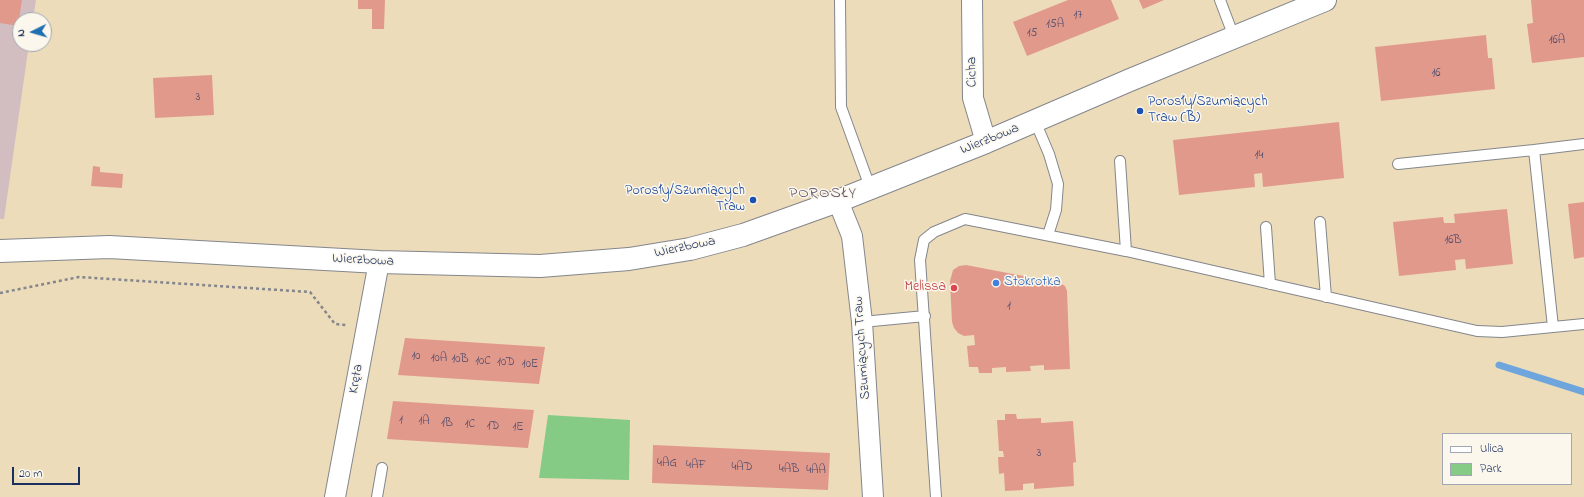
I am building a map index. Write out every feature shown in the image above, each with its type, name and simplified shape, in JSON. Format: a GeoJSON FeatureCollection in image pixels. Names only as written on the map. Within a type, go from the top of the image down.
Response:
{"type":"FeatureCollection","features":[{"type":"Feature","properties":{"kind":"street","name":"Cicha"},"geometry":{"type":"LineString","coordinates":[[972,0],[973,98],[986,142]]}},
{"type":"Feature","properties":{"kind":"street","name":"Wierzbowa"},"geometry":{"type":"LineString","coordinates":[[0,251],[109,247],[379,262],[540,266],[629,260],[690,249],[743,235],[838,201],[986,142],[1325,0]]}},
{"type":"Feature","properties":{"kind":"street","name":"Szumiących Traw"},"geometry":{"type":"LineString","coordinates":[[838,201],[852,236],[862,322],[873,497]]}},
{"type":"Feature","properties":{"kind":"street","name":"Kręta"},"geometry":{"type":"LineString","coordinates":[[335,497],[379,262]]}},
{"type":"Feature","properties":{"kind":"lane"},"geometry":{"type":"LineString","coordinates":[[840,0],[841,107],[870,187]]}},
{"type":"Feature","properties":{"kind":"lane"},"geometry":{"type":"LineString","coordinates":[[1220,0],[1234,37]]}},
{"type":"Feature","properties":{"kind":"lane"},"geometry":{"type":"LineString","coordinates":[[1035,121],[1049,154],[1058,184],[1056,210],[1048,235]]}},
{"type":"Feature","properties":{"kind":"lane"},"geometry":{"type":"LineString","coordinates":[[1398,164],[1584,144]]}},
{"type":"Feature","properties":{"kind":"lane"},"geometry":{"type":"LineString","coordinates":[[1534,150],[1554,326]]}},
{"type":"Feature","properties":{"kind":"lane"},"geometry":{"type":"LineString","coordinates":[[1120,160],[1126,251]]}},
{"type":"Feature","properties":{"kind":"lane"},"geometry":{"type":"LineString","coordinates":[[936,497],[925,316],[920,260],[924,240],[934,232],[965,219],[1126,251],[1477,330],[1502,332],[1584,324]]}},
{"type":"Feature","properties":{"kind":"lane"},"geometry":{"type":"LineString","coordinates":[[1320,222],[1326,297]]}},
{"type":"Feature","properties":{"kind":"lane"},"geometry":{"type":"LineString","coordinates":[[1266,227],[1270,284]]}},
{"type":"Feature","properties":{"kind":"lane"},"geometry":{"type":"LineString","coordinates":[[862,322],[925,316]]}},
{"type":"Feature","properties":{"kind":"lane"},"geometry":{"type":"LineString","coordinates":[[377,497],[382,468]]}},
{"type":"Feature","properties":{"kind":"path"},"geometry":{"type":"LineString","coordinates":[[0,293],[79,277],[310,292],[335,324],[366,326]]}},
{"type":"Feature","properties":{"kind":"shaded area"},"geometry":{"type":"Polygon","coordinates":[[[0,0],[36,0],[34,12],[12,12],[12,52],[28,52],[4,219],[0,219],[0,0]]]}},
{"type":"Feature","properties":{"kind":"green space"},"geometry":{"type":"Polygon","coordinates":[[[548,415],[630,420],[629,480],[539,478],[548,415]]]}},
{"type":"Feature","properties":{"kind":"building"},"geometry":{"type":"Polygon","coordinates":[[[0,0],[22,0],[20,12],[12,12],[12,25],[0,23],[0,0]]]}},
{"type":"Feature","properties":{"kind":"building"},"geometry":{"type":"Polygon","coordinates":[[[358,0],[385,0],[384,29],[372,29],[372,9],[358,9],[358,0]]]}},
{"type":"Feature","properties":{"kind":"building"},"geometry":{"type":"Polygon","coordinates":[[[1068,0],[1111,0],[1119,19],[1027,56],[1013,22],[1068,0]]]}},
{"type":"Feature","properties":{"kind":"building"},"geometry":{"type":"Polygon","coordinates":[[[1139,0],[1164,0],[1143,9],[1139,0]]]}},
{"type":"Feature","properties":{"kind":"building"},"geometry":{"type":"Polygon","coordinates":[[[1531,0],[1584,0],[1584,57],[1532,63],[1527,24],[1533,23],[1531,0]]]}},
{"type":"Feature","properties":{"kind":"building"},"geometry":{"type":"Polygon","coordinates":[[[1486,35],[1488,58],[1492,58],[1495,89],[1381,101],[1375,47],[1486,35]]]}},
{"type":"Feature","properties":{"kind":"building"},"geometry":{"type":"Polygon","coordinates":[[[212,75],[214,115],[155,118],[153,78],[212,75]]]}},
{"type":"Feature","properties":{"kind":"building"},"geometry":{"type":"Polygon","coordinates":[[[1339,122],[1344,178],[1263,187],[1262,173],[1254,174],[1255,187],[1179,195],[1173,140],[1339,122]]]}},
{"type":"Feature","properties":{"kind":"building"},"geometry":{"type":"Polygon","coordinates":[[[93,166],[100,167],[100,172],[123,174],[122,188],[91,186],[93,166]]]}},
{"type":"Feature","properties":{"kind":"building"},"geometry":{"type":"Polygon","coordinates":[[[1584,202],[1584,257],[1574,259],[1568,204],[1584,202]]]}},
{"type":"Feature","properties":{"kind":"building"},"geometry":{"type":"Polygon","coordinates":[[[1507,209],[1513,264],[1466,269],[1465,259],[1455,260],[1456,270],[1399,276],[1393,222],[1443,217],[1444,223],[1455,223],[1454,214],[1507,209]]]}},
{"type":"Feature","properties":{"kind":"building"},"geometry":{"type":"Polygon","coordinates":[[[966,265],[1060,283],[1065,286],[1067,291],[1070,369],[1044,370],[1044,365],[1030,366],[1031,371],[1006,372],[1006,367],[992,368],[992,373],[979,373],[978,367],[969,367],[967,346],[975,345],[974,335],[964,336],[958,333],[954,328],[952,322],[950,281],[953,270],[959,266],[966,265]]]}},
{"type":"Feature","properties":{"kind":"building"},"geometry":{"type":"Polygon","coordinates":[[[405,338],[545,347],[539,384],[398,375],[405,338]]]}},
{"type":"Feature","properties":{"kind":"building"},"geometry":{"type":"Polygon","coordinates":[[[393,401],[534,410],[528,448],[387,439],[393,401]]]}},
{"type":"Feature","properties":{"kind":"building"},"geometry":{"type":"Polygon","coordinates":[[[1005,414],[1016,414],[1017,419],[1041,418],[1041,423],[1073,421],[1076,462],[1073,463],[1074,486],[1034,489],[1034,483],[1023,484],[1023,490],[1005,491],[1004,473],[999,474],[998,457],[1004,457],[1003,451],[999,451],[997,420],[1005,420],[1005,414]]]}},
{"type":"Feature","properties":{"kind":"building"},"geometry":{"type":"Polygon","coordinates":[[[653,445],[830,453],[828,490],[652,483],[653,445]]]}},
{"type":"Feature","properties":{"kind":"waterway"},"geometry":{"type":"LineString","coordinates":[[1499,365],[1584,392]]}},
{"type":"Feature","properties":{"kind":"place","name":"Porosły/Szumiących Traw (B)"},"geometry":{"type":"Point","coordinates":[1140,111]}},
{"type":"Feature","properties":{"kind":"place","name":"Porosły/Szumiących Traw"},"geometry":{"type":"Point","coordinates":[753,200]}},
{"type":"Feature","properties":{"kind":"place","name":"Stokrotka"},"geometry":{"type":"Point","coordinates":[996,283]}},
{"type":"Feature","properties":{"kind":"place","name":"Melissa"},"geometry":{"type":"Point","coordinates":[954,288]}},
{"type":"Feature","properties":{"kind":"district","name":"POROSŁY"},"geometry":{"type":"Point","coordinates":[823,194]}}]}
